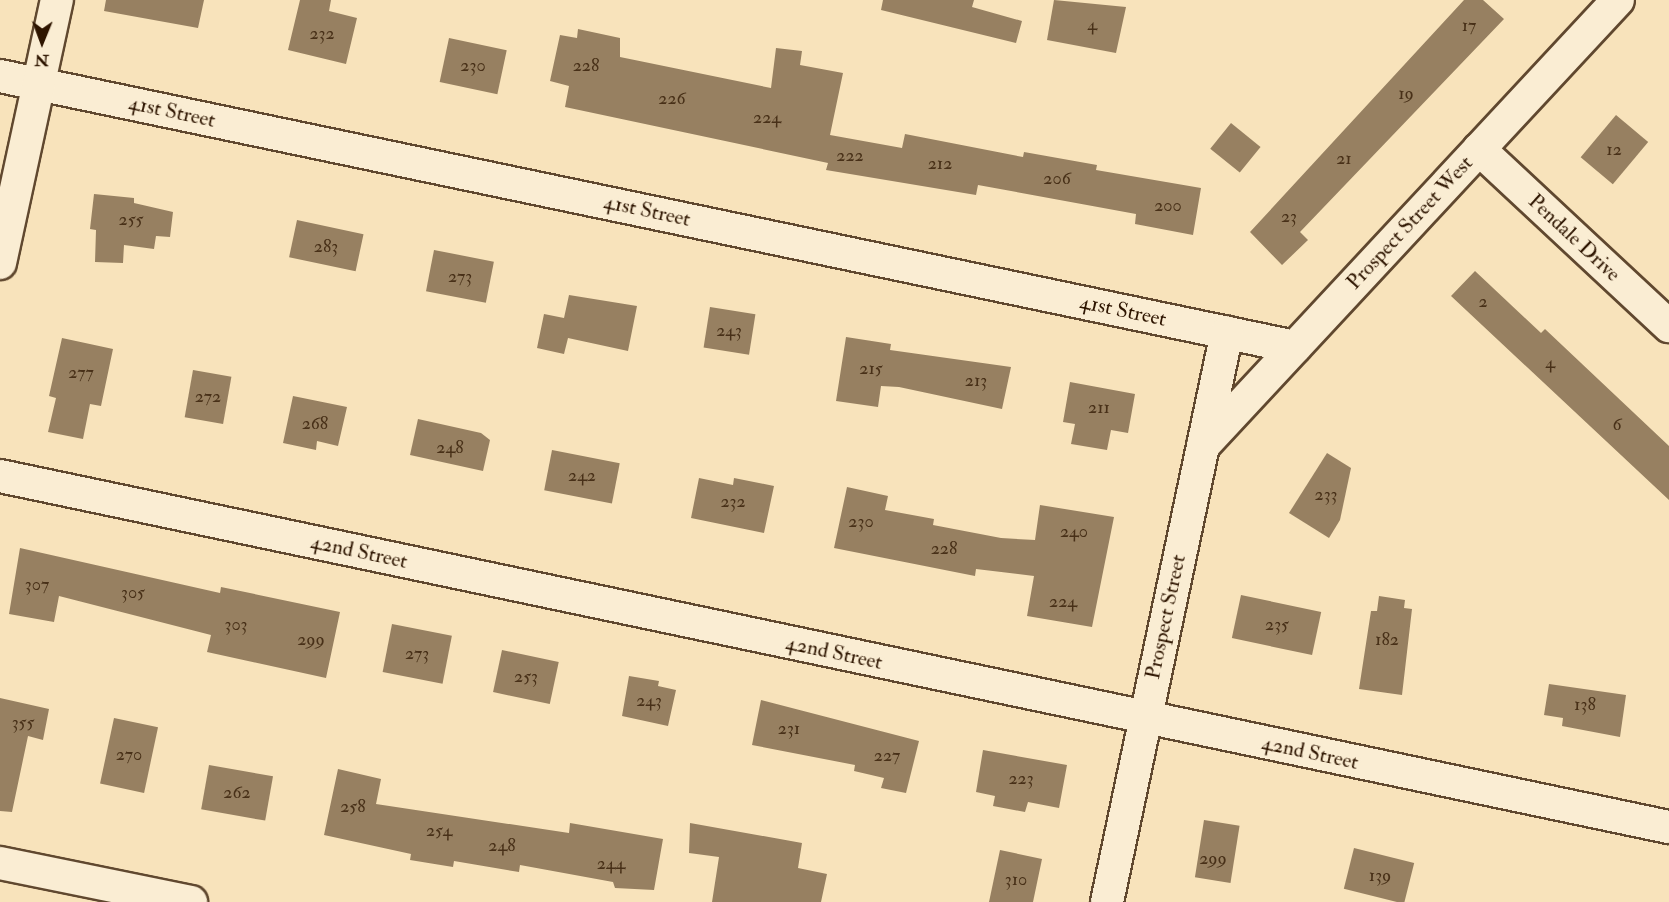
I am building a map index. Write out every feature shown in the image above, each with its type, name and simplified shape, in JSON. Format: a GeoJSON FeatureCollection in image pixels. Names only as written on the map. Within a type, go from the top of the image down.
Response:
{"type":"FeatureCollection","features":[{"type":"Feature","properties":{"kind":"street"},"geometry":{"type":"LineString","coordinates":[[0,263],[57,0]]}},
{"type":"Feature","properties":{"kind":"street","name":"Prospect Street West"},"geometry":{"type":"LineString","coordinates":[[1203,446],[1617,0]]}},
{"type":"Feature","properties":{"kind":"street","name":"41st Street"},"geometry":{"type":"LineString","coordinates":[[0,76],[1295,347]]}},
{"type":"Feature","properties":{"kind":"street","name":"Pendale Drive"},"geometry":{"type":"LineString","coordinates":[[1479,149],[1669,326]]}},
{"type":"Feature","properties":{"kind":"street","name":"Prospect Street"},"geometry":{"type":"LineString","coordinates":[[1107,902],[1227,332]]}},
{"type":"Feature","properties":{"kind":"street","name":"42nd Street"},"geometry":{"type":"LineString","coordinates":[[0,476],[1669,827]]}},
{"type":"Feature","properties":{"kind":"street"},"geometry":{"type":"LineString","coordinates":[[0,863],[191,902]]}},
{"type":"Feature","properties":{"kind":"building"},"geometry":{"type":"Polygon","coordinates":[[[106,0],[204,0],[198,28],[104,11],[106,0]]]}},
{"type":"Feature","properties":{"kind":"building"},"geometry":{"type":"Polygon","coordinates":[[[300,0],[331,0],[329,11],[357,18],[346,64],[288,50],[300,0]]]}},
{"type":"Feature","properties":{"kind":"building"},"geometry":{"type":"Polygon","coordinates":[[[883,0],[974,0],[972,7],[1022,21],[1016,43],[881,10],[883,0]]]}},
{"type":"Feature","properties":{"kind":"building"},"geometry":{"type":"Polygon","coordinates":[[[1054,0],[1126,7],[1116,53],[1047,40],[1054,0]]]}},
{"type":"Feature","properties":{"kind":"building"},"geometry":{"type":"Polygon","coordinates":[[[1464,0],[1483,0],[1504,19],[1300,232],[1308,240],[1282,265],[1250,232],[1464,0]]]}},
{"type":"Feature","properties":{"kind":"building"},"geometry":{"type":"Polygon","coordinates":[[[578,29],[620,38],[620,57],[771,88],[776,48],[802,51],[800,65],[843,73],[830,135],[902,148],[905,134],[1023,157],[1024,152],[1097,165],[1096,170],[1201,188],[1193,235],[1135,224],[1136,214],[978,185],[976,195],[826,170],[828,163],[565,107],[569,86],[550,81],[560,35],[577,38],[578,29]]]}},
{"type":"Feature","properties":{"kind":"building"},"geometry":{"type":"Polygon","coordinates":[[[449,38],[507,50],[497,94],[440,82],[449,38]]]}},
{"type":"Feature","properties":{"kind":"building"},"geometry":{"type":"Polygon","coordinates":[[[1616,115],[1648,142],[1613,184],[1581,157],[1616,115]]]}},
{"type":"Feature","properties":{"kind":"building"},"geometry":{"type":"Polygon","coordinates":[[[1231,123],[1261,147],[1240,173],[1210,149],[1231,123]]]}},
{"type":"Feature","properties":{"kind":"building"},"geometry":{"type":"Polygon","coordinates":[[[94,194],[134,198],[134,203],[173,212],[170,237],[156,236],[154,249],[124,245],[123,263],[95,262],[96,230],[90,229],[94,194]]]}},
{"type":"Feature","properties":{"kind":"building"},"geometry":{"type":"Polygon","coordinates":[[[297,220],[364,234],[356,271],[289,257],[297,220]]]}},
{"type":"Feature","properties":{"kind":"building"},"geometry":{"type":"Polygon","coordinates":[[[434,250],[494,262],[486,303],[426,291],[434,250]]]}},
{"type":"Feature","properties":{"kind":"building"},"geometry":{"type":"Polygon","coordinates":[[[1475,271],[1541,333],[1545,329],[1669,446],[1669,500],[1451,296],[1475,271]]]}},
{"type":"Feature","properties":{"kind":"building"},"geometry":{"type":"Polygon","coordinates":[[[569,295],[637,306],[628,351],[568,338],[564,354],[537,348],[544,314],[564,318],[569,295]]]}},
{"type":"Feature","properties":{"kind":"building"},"geometry":{"type":"Polygon","coordinates":[[[710,307],[755,314],[749,355],[704,347],[710,307]]]}},
{"type":"Feature","properties":{"kind":"building"},"geometry":{"type":"Polygon","coordinates":[[[846,337],[891,344],[890,350],[1011,367],[1002,409],[899,387],[881,386],[878,407],[836,401],[846,337]]]}},
{"type":"Feature","properties":{"kind":"building"},"geometry":{"type":"Polygon","coordinates":[[[62,338],[113,349],[101,406],[90,404],[83,439],[48,432],[56,398],[49,396],[62,338]]]}},
{"type":"Feature","properties":{"kind":"building"},"geometry":{"type":"Polygon","coordinates":[[[193,370],[231,377],[223,424],[185,417],[193,370]]]}},
{"type":"Feature","properties":{"kind":"building"},"geometry":{"type":"Polygon","coordinates":[[[1070,382],[1135,394],[1128,433],[1111,430],[1107,450],[1071,444],[1075,424],[1063,422],[1070,382]]]}},
{"type":"Feature","properties":{"kind":"building"},"geometry":{"type":"Polygon","coordinates":[[[293,396],[347,407],[338,446],[317,441],[316,450],[283,443],[293,396]]]}},
{"type":"Feature","properties":{"kind":"building"},"geometry":{"type":"Polygon","coordinates":[[[418,419],[481,433],[490,440],[483,471],[410,455],[418,419]]]}},
{"type":"Feature","properties":{"kind":"building"},"geometry":{"type":"Polygon","coordinates":[[[552,450],[620,463],[612,503],[544,490],[552,450]]]}},
{"type":"Feature","properties":{"kind":"building"},"geometry":{"type":"Polygon","coordinates":[[[1327,453],[1351,468],[1340,520],[1329,538],[1289,513],[1327,453]]]}},
{"type":"Feature","properties":{"kind":"building"},"geometry":{"type":"Polygon","coordinates":[[[699,478],[733,485],[734,478],[774,486],[764,533],[691,518],[699,478]]]}},
{"type":"Feature","properties":{"kind":"building"},"geometry":{"type":"Polygon","coordinates":[[[847,487],[888,496],[885,510],[934,519],[933,525],[1001,538],[1035,540],[1040,505],[1114,517],[1092,627],[1027,616],[1034,576],[976,569],[975,576],[834,548],[847,487]]]}},
{"type":"Feature","properties":{"kind":"building"},"geometry":{"type":"Polygon","coordinates":[[[20,548],[220,593],[221,587],[340,612],[326,678],[207,652],[211,635],[59,596],[54,622],[9,614],[20,548]]]}},
{"type":"Feature","properties":{"kind":"building"},"geometry":{"type":"Polygon","coordinates":[[[1241,595],[1321,612],[1312,655],[1232,638],[1241,595]]]}},
{"type":"Feature","properties":{"kind":"building"},"geometry":{"type":"Polygon","coordinates":[[[1379,596],[1405,600],[1404,608],[1412,609],[1402,695],[1359,689],[1371,611],[1377,611],[1379,596]]]}},
{"type":"Feature","properties":{"kind":"building"},"geometry":{"type":"Polygon","coordinates":[[[392,624],[452,636],[443,684],[383,672],[392,624]]]}},
{"type":"Feature","properties":{"kind":"building"},"geometry":{"type":"Polygon","coordinates":[[[502,650],[559,662],[550,704],[493,692],[502,650]]]}},
{"type":"Feature","properties":{"kind":"building"},"geometry":{"type":"Polygon","coordinates":[[[629,676],[659,681],[658,686],[676,690],[668,726],[622,716],[629,676]]]}},
{"type":"Feature","properties":{"kind":"building"},"geometry":{"type":"Polygon","coordinates":[[[1549,684],[1626,695],[1620,737],[1562,726],[1563,718],[1544,715],[1549,684]]]}},
{"type":"Feature","properties":{"kind":"building"},"geometry":{"type":"Polygon","coordinates":[[[0,698],[49,709],[43,740],[28,736],[12,812],[0,811],[0,698]]]}},
{"type":"Feature","properties":{"kind":"building"},"geometry":{"type":"Polygon","coordinates":[[[761,700],[919,741],[906,793],[881,788],[884,778],[854,771],[855,765],[752,745],[761,700]]]}},
{"type":"Feature","properties":{"kind":"building"},"geometry":{"type":"Polygon","coordinates":[[[114,718],[158,727],[144,793],[100,784],[114,718]]]}},
{"type":"Feature","properties":{"kind":"building"},"geometry":{"type":"Polygon","coordinates":[[[983,750],[1067,765],[1059,808],[1028,802],[1025,812],[993,806],[995,796],[976,792],[983,750]]]}},
{"type":"Feature","properties":{"kind":"building"},"geometry":{"type":"Polygon","coordinates":[[[209,765],[273,776],[265,821],[201,809],[209,765]]]}},
{"type":"Feature","properties":{"kind":"building"},"geometry":{"type":"Polygon","coordinates":[[[338,769],[381,779],[376,804],[569,833],[570,823],[663,839],[654,890],[615,888],[613,882],[520,865],[519,872],[454,861],[453,867],[410,860],[411,854],[324,835],[338,769]]]}},
{"type":"Feature","properties":{"kind":"building"},"geometry":{"type":"Polygon","coordinates":[[[1204,820],[1240,826],[1230,883],[1195,877],[1204,820]]]}},
{"type":"Feature","properties":{"kind":"building"},"geometry":{"type":"Polygon","coordinates":[[[690,823],[802,843],[798,868],[827,874],[821,902],[712,902],[719,857],[689,853],[690,823]]]}},
{"type":"Feature","properties":{"kind":"building"},"geometry":{"type":"Polygon","coordinates":[[[1354,848],[1414,863],[1404,902],[1344,889],[1354,848]]]}},
{"type":"Feature","properties":{"kind":"building"},"geometry":{"type":"Polygon","coordinates":[[[1000,850],[1042,859],[1033,902],[989,902],[1000,850]]]}}]}
